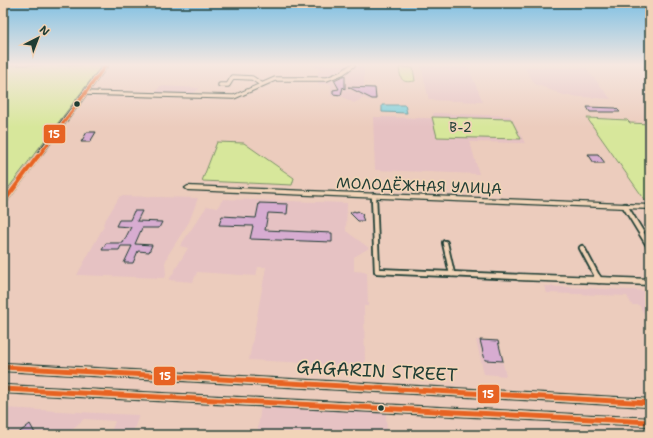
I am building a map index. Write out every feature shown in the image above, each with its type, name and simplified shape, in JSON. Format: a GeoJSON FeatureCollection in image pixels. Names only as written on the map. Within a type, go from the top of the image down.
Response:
{"type":"FeatureCollection","features":[{"type":"Feature","properties":{"kind":"street"},"geometry":{"type":"LineString","coordinates":[[3,204],[91,85]]}},
{"type":"Feature","properties":{"kind":"street"},"geometry":{"type":"LineString","coordinates":[[85,93],[234,97],[239,96],[258,85]]}},
{"type":"Feature","properties":{"kind":"street","name":"МОЛОДЁЖНАЯ УЛИЦА"},"geometry":{"type":"LineString","coordinates":[[188,188],[650,207]]}},
{"type":"Feature","properties":{"kind":"street"},"geometry":{"type":"LineString","coordinates":[[374,196],[377,271],[650,282]]}},
{"type":"Feature","properties":{"kind":"street"},"geometry":{"type":"LineString","coordinates":[[625,206],[650,247]]}},
{"type":"Feature","properties":{"kind":"street"},"geometry":{"type":"LineString","coordinates":[[445,242],[452,274]]}},
{"type":"Feature","properties":{"kind":"street"},"geometry":{"type":"LineString","coordinates":[[582,248],[599,280]]}},
{"type":"Feature","properties":{"kind":"street","name":"GAGARIN STREET"},"geometry":{"type":"LineString","coordinates":[[3,367],[650,403]]}},
{"type":"Feature","properties":{"kind":"street"},"geometry":{"type":"LineString","coordinates":[[3,389],[650,422]]}},
{"type":"Feature","properties":{"kind":"shaded area"},"geometry":{"type":"Polygon","coordinates":[[[331,85],[364,85],[364,87],[376,88],[377,100],[368,100],[364,98],[354,103],[343,97],[331,96],[331,85]]]}},
{"type":"Feature","properties":{"kind":"shaded area"},"geometry":{"type":"Polygon","coordinates":[[[426,85],[476,85],[483,102],[429,100],[426,85]]]}},
{"type":"Feature","properties":{"kind":"shaded area"},"geometry":{"type":"Polygon","coordinates":[[[539,85],[600,85],[611,99],[566,96],[539,85]]]}},
{"type":"Feature","properties":{"kind":"shaded area"},"geometry":{"type":"Polygon","coordinates":[[[160,86],[200,88],[191,95],[155,94],[160,86]]]}},
{"type":"Feature","properties":{"kind":"shaded area"},"geometry":{"type":"Polygon","coordinates":[[[434,113],[510,116],[525,143],[470,142],[479,174],[375,170],[373,117],[431,118],[434,113]]]}},
{"type":"Feature","properties":{"kind":"shaded area"},"geometry":{"type":"Polygon","coordinates":[[[120,196],[198,198],[189,222],[168,255],[165,263],[165,278],[77,275],[104,226],[103,224],[120,196]]]}},
{"type":"Feature","properties":{"kind":"shaded area"},"geometry":{"type":"Polygon","coordinates":[[[223,199],[347,203],[346,231],[369,248],[354,257],[354,271],[367,272],[368,306],[364,306],[365,366],[249,360],[266,267],[258,267],[256,276],[197,272],[193,282],[169,280],[188,248],[180,246],[207,206],[217,208],[223,199]]]}},
{"type":"Feature","properties":{"kind":"shaded area"},"geometry":{"type":"Polygon","coordinates":[[[544,286],[650,291],[650,300],[648,297],[642,297],[650,312],[650,317],[646,317],[639,305],[632,305],[627,296],[547,293],[544,286]]]}},
{"type":"Feature","properties":{"kind":"shaded area"},"geometry":{"type":"Polygon","coordinates":[[[476,340],[497,341],[506,376],[484,374],[476,340]]]}},
{"type":"Feature","properties":{"kind":"shaded area"},"geometry":{"type":"Polygon","coordinates":[[[261,405],[386,413],[387,435],[257,435],[261,405]]]}},
{"type":"Feature","properties":{"kind":"shaded area"},"geometry":{"type":"Polygon","coordinates":[[[3,408],[139,415],[132,435],[110,435],[115,421],[84,419],[65,435],[3,435],[3,408]]]}},
{"type":"Feature","properties":{"kind":"green space"},"geometry":{"type":"Polygon","coordinates":[[[3,85],[86,85],[3,195],[3,85]]]}},
{"type":"Feature","properties":{"kind":"green space"},"geometry":{"type":"Polygon","coordinates":[[[432,117],[511,119],[521,139],[437,137],[432,117]]]}},
{"type":"Feature","properties":{"kind":"green space"},"geometry":{"type":"Polygon","coordinates":[[[587,118],[627,120],[630,123],[650,124],[650,200],[645,200],[587,118]]]}},
{"type":"Feature","properties":{"kind":"green space"},"geometry":{"type":"Polygon","coordinates":[[[217,142],[244,143],[294,178],[292,185],[202,181],[217,142]]]}},
{"type":"Feature","properties":{"kind":"water"},"geometry":{"type":"Polygon","coordinates":[[[382,105],[405,105],[407,113],[382,112],[382,105]]]}},
{"type":"Feature","properties":{"kind":"building"},"geometry":{"type":"Polygon","coordinates":[[[337,85],[345,85],[345,89],[343,87],[341,95],[333,94],[333,90],[339,89],[337,85]]]}},
{"type":"Feature","properties":{"kind":"building"},"geometry":{"type":"Polygon","coordinates":[[[348,87],[375,88],[376,99],[372,99],[348,87]]]}},
{"type":"Feature","properties":{"kind":"building"},"geometry":{"type":"Polygon","coordinates":[[[587,107],[616,108],[620,112],[590,112],[587,107]]]}},
{"type":"Feature","properties":{"kind":"building"},"geometry":{"type":"Polygon","coordinates":[[[87,132],[96,132],[90,142],[81,142],[87,132]]]}},
{"type":"Feature","properties":{"kind":"building"},"geometry":{"type":"Polygon","coordinates":[[[588,154],[598,154],[605,163],[594,163],[588,154]]]}},
{"type":"Feature","properties":{"kind":"building"},"geometry":{"type":"Polygon","coordinates":[[[259,203],[288,204],[287,214],[268,213],[265,230],[332,233],[332,242],[250,239],[253,226],[219,225],[222,216],[256,218],[259,203]]]}},
{"type":"Feature","properties":{"kind":"building"},"geometry":{"type":"Polygon","coordinates":[[[134,211],[142,211],[137,221],[162,222],[159,228],[142,228],[135,244],[152,245],[149,252],[138,251],[133,263],[124,263],[132,246],[121,246],[119,250],[102,250],[106,243],[123,243],[131,227],[116,226],[119,220],[130,220],[134,211]]]}},
{"type":"Feature","properties":{"kind":"building"},"geometry":{"type":"Polygon","coordinates":[[[358,211],[363,215],[364,221],[358,221],[350,213],[358,211]]]}},
{"type":"Feature","properties":{"kind":"building"},"geometry":{"type":"Polygon","coordinates":[[[480,340],[498,341],[503,361],[485,360],[480,340]]]}},
{"type":"Feature","properties":{"kind":"building"},"geometry":{"type":"Polygon","coordinates":[[[30,424],[36,435],[16,435],[30,424]]]}},
{"type":"Feature","properties":{"kind":"transit line","name":"15"},"geometry":{"type":"LineString","coordinates":[[3,203],[91,85]]}},
{"type":"Feature","properties":{"kind":"transit line","name":"15"},"geometry":{"type":"LineString","coordinates":[[3,367],[650,403]]}},
{"type":"Feature","properties":{"kind":"transit line","name":"15"},"geometry":{"type":"LineString","coordinates":[[3,389],[650,422]]}},
{"type":"Feature","properties":{"kind":"district","name":"В-2"},"geometry":{"type":"Point","coordinates":[461,127]}}]}
